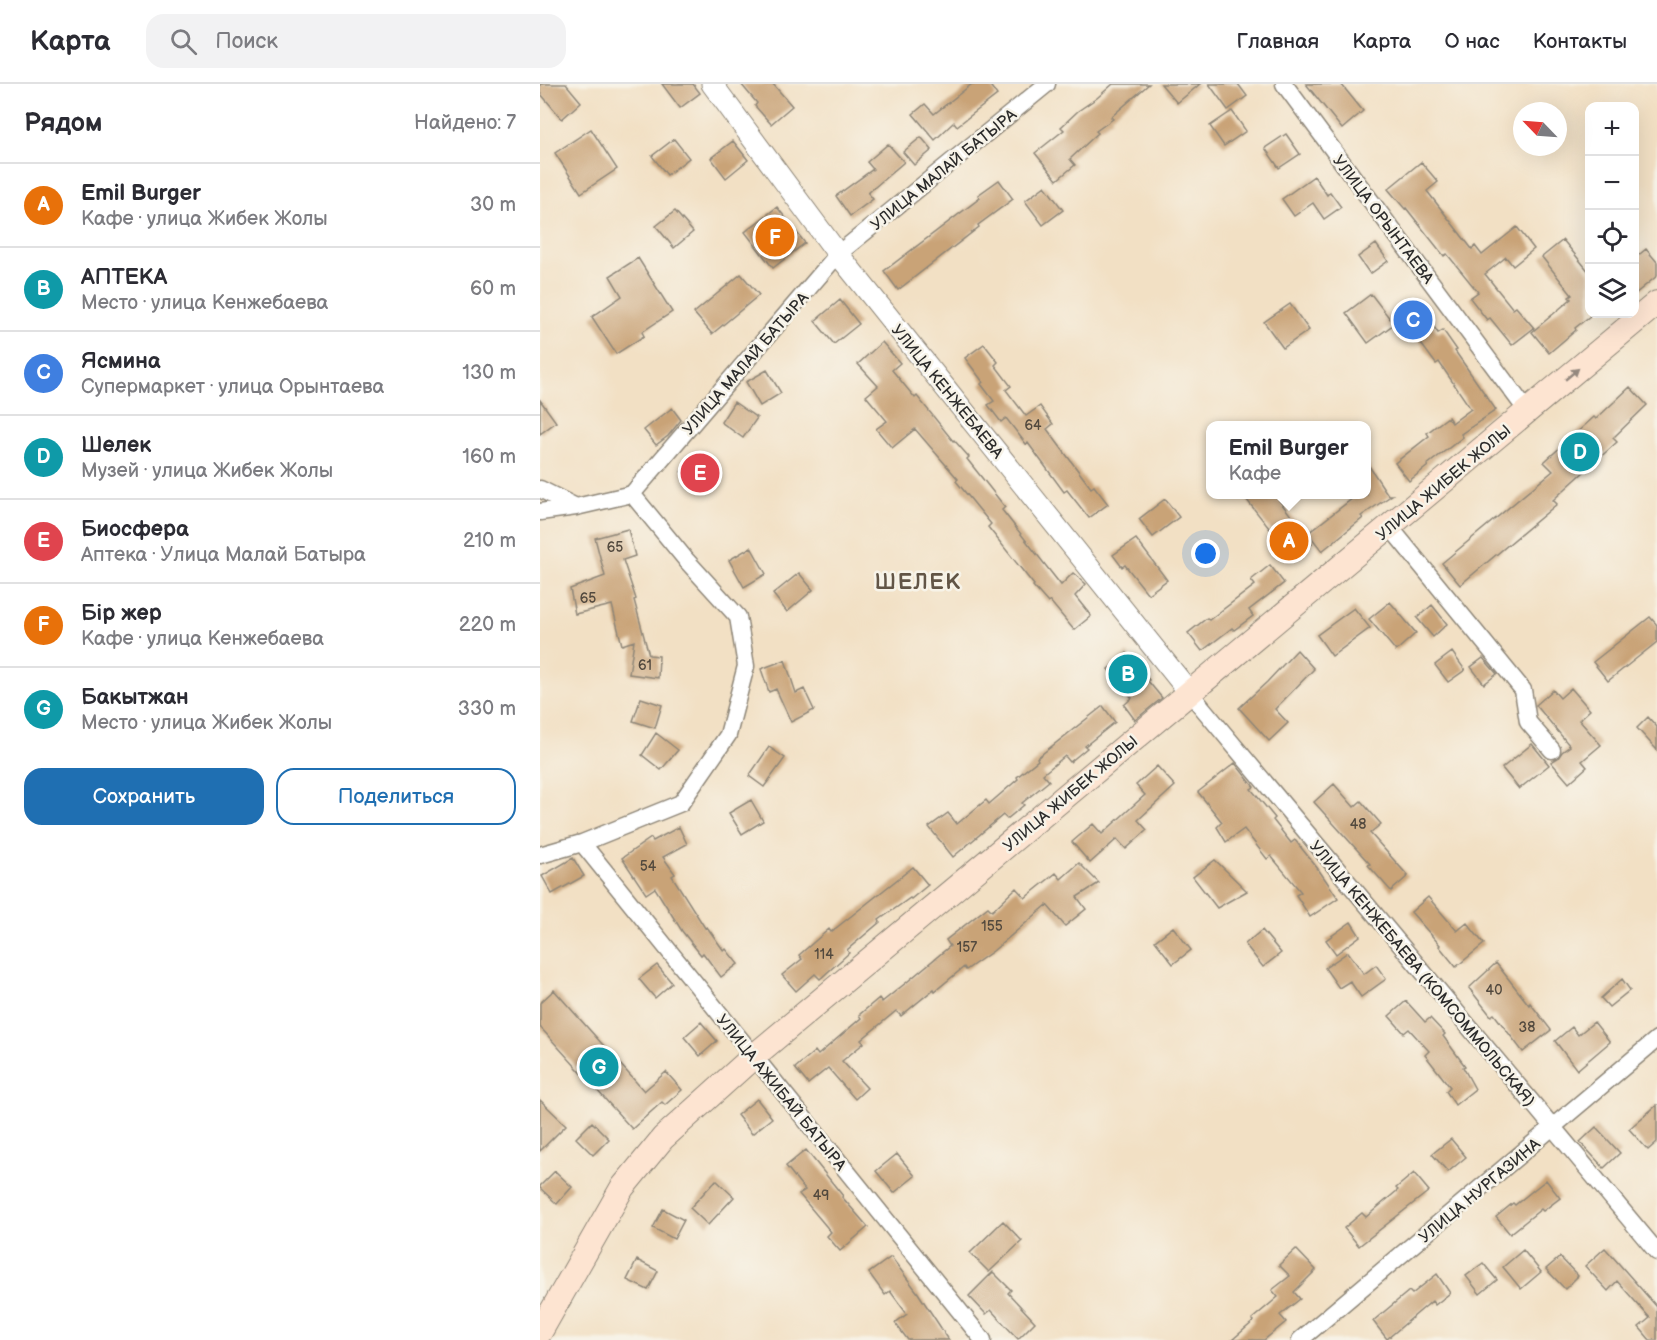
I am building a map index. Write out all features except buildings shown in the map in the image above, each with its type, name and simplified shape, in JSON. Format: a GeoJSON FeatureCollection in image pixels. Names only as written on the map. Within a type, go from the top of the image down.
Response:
{"type":"FeatureCollection","features":[{"type":"Feature","properties":{"kind":"main road","name":"УЛИЦА ЖИБЕК ЖОЛЫ"},"geometry":{"type":"LineString","coordinates":[[540,1332],[622,1188],[663,1138],[754,1056],[1657,303]]}},
{"type":"Feature","properties":{"kind":"street","name":"УЛИЦА КЕНЖЕБАЕВА"},"geometry":{"type":"LineString","coordinates":[[712,84],[838,255],[1190,693]]}},
{"type":"Feature","properties":{"kind":"street","name":"УЛИЦА МАЛАЙ БАТЫРА"},"geometry":{"type":"LineString","coordinates":[[632,494],[838,255],[1047,84]]}},
{"type":"Feature","properties":{"kind":"street","name":"УЛИЦА ОРЫНТАЕВА"},"geometry":{"type":"LineString","coordinates":[[1284,84],[1527,411]]}},
{"type":"Feature","properties":{"kind":"street"},"geometry":{"type":"LineString","coordinates":[[540,489],[576,507]]}},
{"type":"Feature","properties":{"kind":"street"},"geometry":{"type":"LineString","coordinates":[[540,512],[576,507],[632,494],[687,561],[738,617],[746,666],[728,735],[681,803],[582,843],[540,855]]}},
{"type":"Feature","properties":{"kind":"street"},"geometry":{"type":"LineString","coordinates":[[1390,527],[1523,690],[1528,722],[1552,750]]}},
{"type":"Feature","properties":{"kind":"street","name":"УЛИЦА КЕНЖЕБАЕВА (КОМСОММОЛЬСКАЯ)"},"geometry":{"type":"LineString","coordinates":[[1190,693],[1657,1252]]}},
{"type":"Feature","properties":{"kind":"street","name":"УЛИЦА АЖИБАЙ БАТЫРА"},"geometry":{"type":"LineString","coordinates":[[582,843],[983,1340]]}},
{"type":"Feature","properties":{"kind":"street","name":"УЛИЦА НУРГАЗИНА"},"geometry":{"type":"LineString","coordinates":[[1300,1340],[1657,1039]]}},
{"type":"Feature","properties":{"kind":"place","name":"Бір жер"},"geometry":{"type":"Point","coordinates":[775,237]}},
{"type":"Feature","properties":{"kind":"place","name":"Ясмина"},"geometry":{"type":"Point","coordinates":[1413,320]}},
{"type":"Feature","properties":{"kind":"place","name":"Шелек"},"geometry":{"type":"Point","coordinates":[1580,452]}},
{"type":"Feature","properties":{"kind":"place","name":"Биосфера"},"geometry":{"type":"Point","coordinates":[700,473]}},
{"type":"Feature","properties":{"kind":"place","name":"Emil Burger"},"geometry":{"type":"Point","coordinates":[1289,541]}},
{"type":"Feature","properties":{"kind":"place","name":"АПТЕКА"},"geometry":{"type":"Point","coordinates":[1128,674]}},
{"type":"Feature","properties":{"kind":"place","name":"Бакытжан"},"geometry":{"type":"Point","coordinates":[599,1067]}},
{"type":"Feature","properties":{"kind":"district","name":"ШЕЛЕК"},"geometry":{"type":"Point","coordinates":[918,581]}}]}
